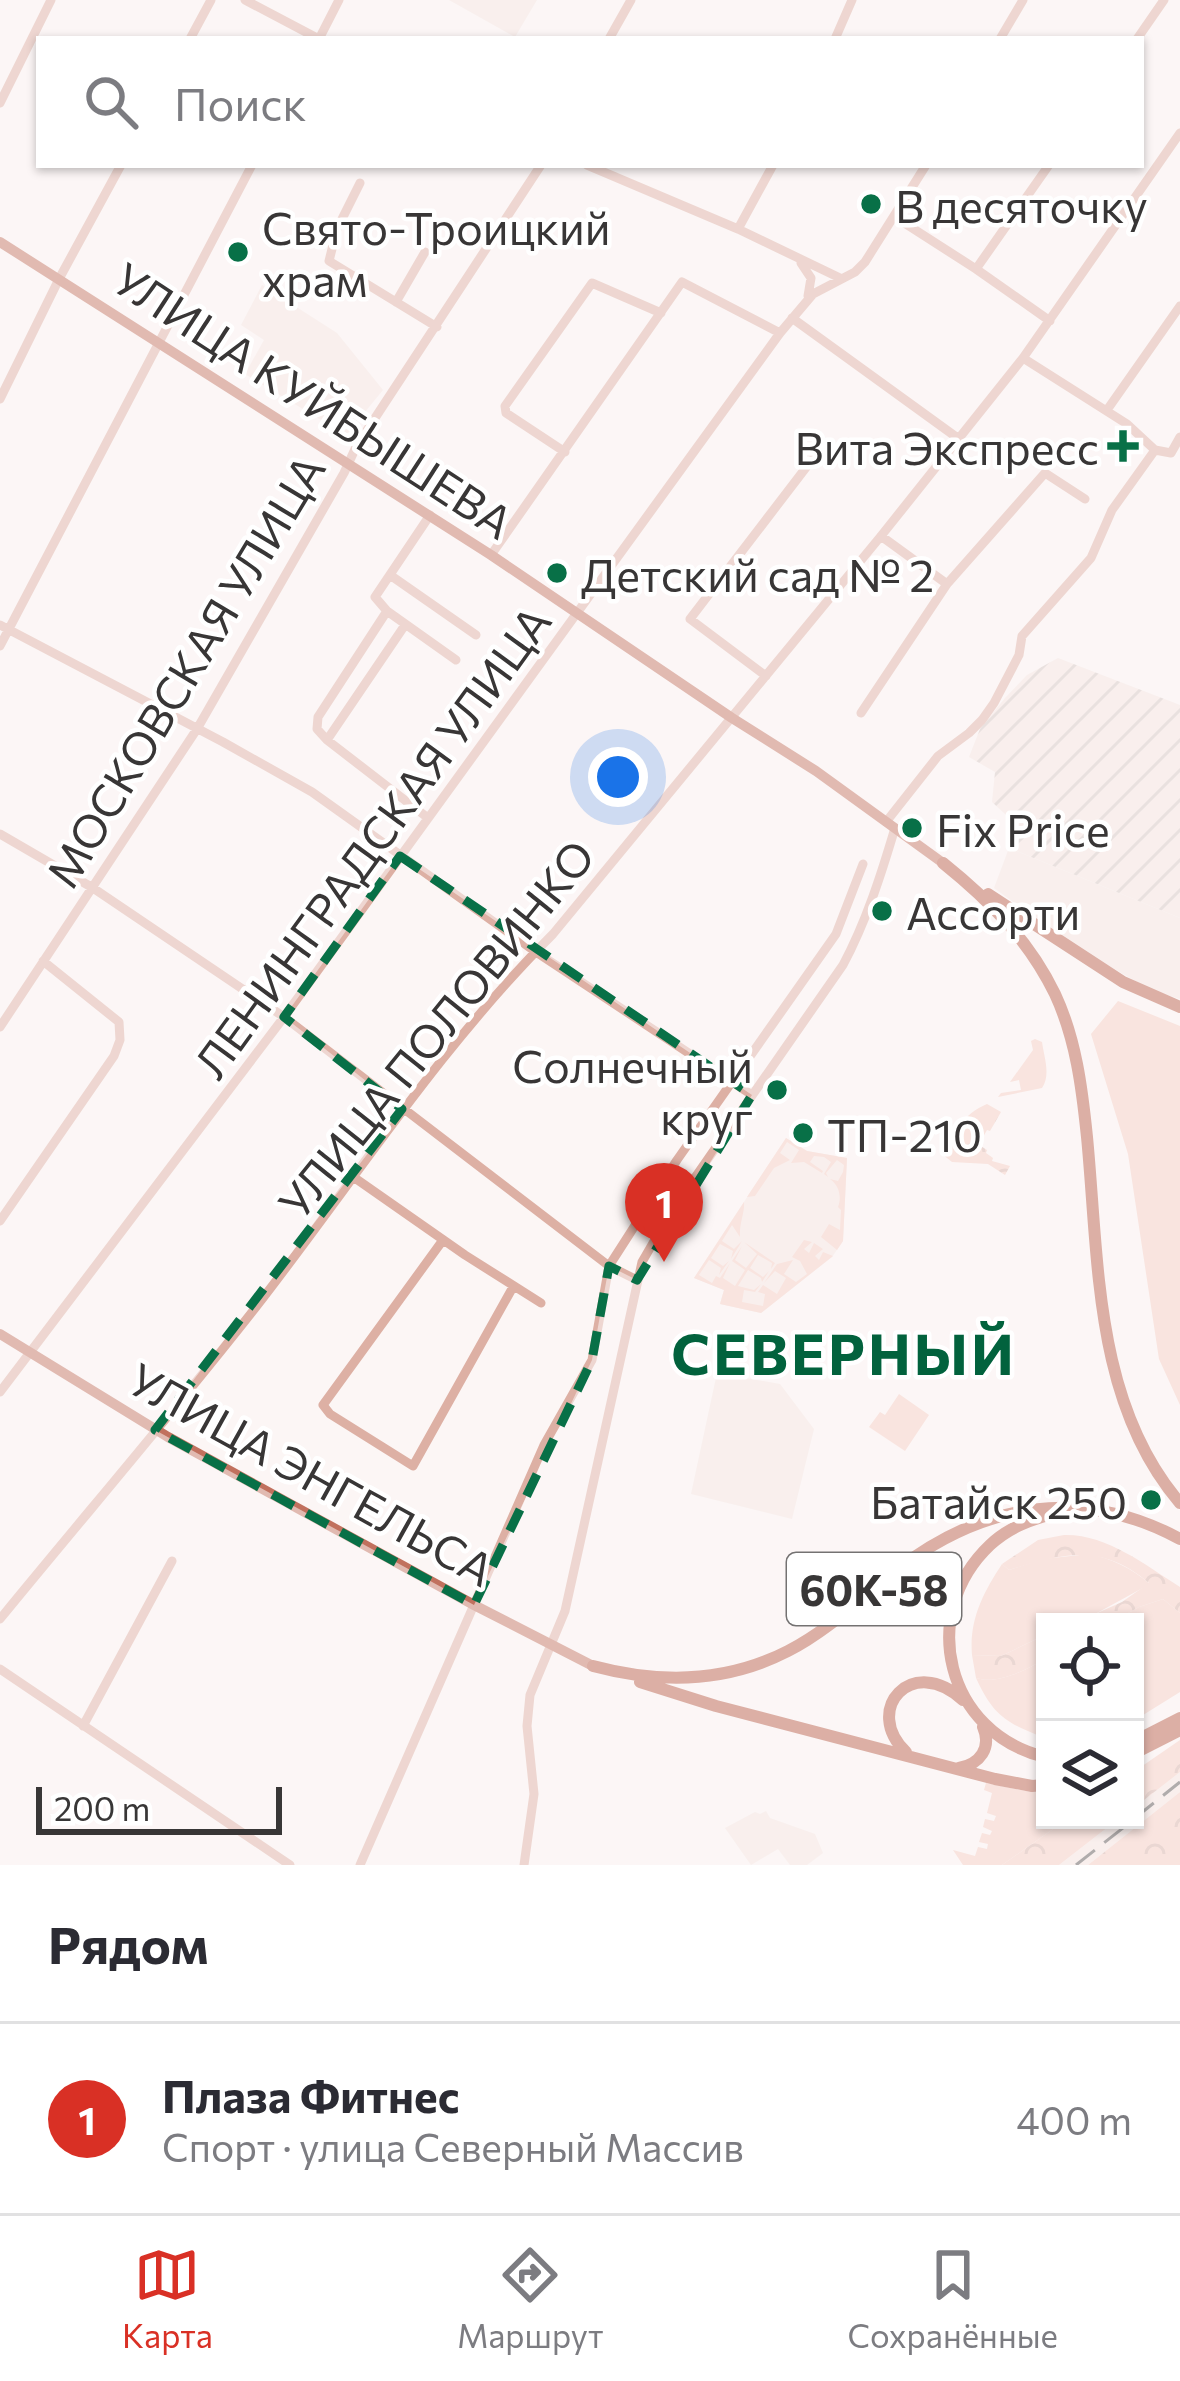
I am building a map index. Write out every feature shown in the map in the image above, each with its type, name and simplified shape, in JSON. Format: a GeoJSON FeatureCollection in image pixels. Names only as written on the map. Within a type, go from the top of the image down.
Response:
{"type":"FeatureCollection","features":[{"type":"Feature","properties":{"kind":"highway"},"geometry":{"type":"LineString","coordinates":[[943,862],[1094,965],[1180,1007]]}},
{"type":"Feature","properties":{"kind":"highway"},"geometry":{"type":"LineString","coordinates":[[943,862],[993,906],[1028,946],[1065,1021],[1080,1078],[1104,1314],[1117,1385],[1141,1447],[1180,1503]]}},
{"type":"Feature","properties":{"kind":"highway","name":"60К-58"},"geometry":{"type":"LineString","coordinates":[[593,1666],[649,1678],[686,1679],[757,1664],[823,1629],[926,1549],[1010,1513],[1072,1507],[1130,1516],[1180,1539]]}},
{"type":"Feature","properties":{"kind":"highway"},"geometry":{"type":"LineString","coordinates":[[958,1768],[973,1764],[985,1749],[986,1735],[953,1670],[949,1626],[962,1582],[991,1544],[1033,1519],[1056,1513],[1106,1514],[1158,1527]]}},
{"type":"Feature","properties":{"kind":"highway"},"geometry":{"type":"LineString","coordinates":[[593,1666],[716,1706],[1036,1785]]}},
{"type":"Feature","properties":{"kind":"highway"},"geometry":{"type":"LineString","coordinates":[[912,1757],[895,1741],[889,1714],[902,1690],[913,1683],[936,1682],[1002,1738],[1036,1753]]}},
{"type":"Feature","properties":{"kind":"highway"},"geometry":{"type":"LineString","coordinates":[[1144,1736],[1180,1718]]}},
{"type":"Feature","properties":{"kind":"highway"},"geometry":{"type":"LineString","coordinates":[[1144,1748],[1180,1730]]}},
{"type":"Feature","properties":{"kind":"main road","name":"УЛИЦА КУЙБЫШЕВА"},"geometry":{"type":"LineString","coordinates":[[0,242],[578,612],[943,862]]}},
{"type":"Feature","properties":{"kind":"main road","name":"УЛИЦА ЭНГЕЛЬСА"},"geometry":{"type":"LineString","coordinates":[[0,1334],[155,1430],[593,1666]]}},
{"type":"Feature","properties":{"kind":"street"},"geometry":{"type":"LineString","coordinates":[[0,103],[51,0]]}},
{"type":"Feature","properties":{"kind":"street"},"geometry":{"type":"LineString","coordinates":[[192,36],[211,0]]}},
{"type":"Feature","properties":{"kind":"street"},"geometry":{"type":"LineString","coordinates":[[245,0],[313,36]]}},
{"type":"Feature","properties":{"kind":"street"},"geometry":{"type":"LineString","coordinates":[[321,36],[339,0]]}},
{"type":"Feature","properties":{"kind":"street"},"geometry":{"type":"LineString","coordinates":[[612,36],[631,0]]}},
{"type":"Feature","properties":{"kind":"street"},"geometry":{"type":"LineString","coordinates":[[836,36],[852,0]]}},
{"type":"Feature","properties":{"kind":"street"},"geometry":{"type":"LineString","coordinates":[[1002,36],[1023,0]]}},
{"type":"Feature","properties":{"kind":"street"},"geometry":{"type":"LineString","coordinates":[[1139,36],[1164,0]]}},
{"type":"Feature","properties":{"kind":"street","name":"УЛИЦА ПОЛОВИНКО"},"geometry":{"type":"LineString","coordinates":[[0,1619],[257,1305],[402,1109],[509,977],[554,934],[1023,358],[1180,133]]}},
{"type":"Feature","properties":{"kind":"street"},"geometry":{"type":"LineString","coordinates":[[0,399],[119,168]]}},
{"type":"Feature","properties":{"kind":"street"},"geometry":{"type":"LineString","coordinates":[[0,646],[4,628],[250,168]]}},
{"type":"Feature","properties":{"kind":"street","name":"МОСКОВСКАЯ УЛИЦА"},"geometry":{"type":"LineString","coordinates":[[0,1027],[197,729],[348,462],[539,168]]}},
{"type":"Feature","properties":{"kind":"street"},"geometry":{"type":"LineString","coordinates":[[594,168],[738,229],[830,276],[845,278]]}},
{"type":"Feature","properties":{"kind":"street"},"geometry":{"type":"LineString","coordinates":[[738,229],[771,168]]}},
{"type":"Feature","properties":{"kind":"street","name":"ЛЕНИНГРАДСКАЯ УЛИЦА"},"geometry":{"type":"LineString","coordinates":[[0,1392],[284,1017],[780,333],[806,301],[865,262],[924,168]]}},
{"type":"Feature","properties":{"kind":"street"},"geometry":{"type":"LineString","coordinates":[[976,269],[1046,168]]}},
{"type":"Feature","properties":{"kind":"street"},"geometry":{"type":"LineString","coordinates":[[360,183],[329,261],[437,327]]}},
{"type":"Feature","properties":{"kind":"street"},"geometry":{"type":"LineString","coordinates":[[895,218],[1049,321]]}},
{"type":"Feature","properties":{"kind":"street"},"geometry":{"type":"LineString","coordinates":[[396,302],[424,252]]}},
{"type":"Feature","properties":{"kind":"street"},"geometry":{"type":"LineString","coordinates":[[792,256],[811,278],[806,301]]}},
{"type":"Feature","properties":{"kind":"street"},"geometry":{"type":"LineString","coordinates":[[491,555],[682,281],[780,333]]}},
{"type":"Feature","properties":{"kind":"street"},"geometry":{"type":"LineString","coordinates":[[565,452],[506,413],[505,406],[592,283],[661,313]]}},
{"type":"Feature","properties":{"kind":"street"},"geometry":{"type":"LineString","coordinates":[[1107,410],[1180,306]]}},
{"type":"Feature","properties":{"kind":"street"},"geometry":{"type":"LineString","coordinates":[[792,318],[958,439]]}},
{"type":"Feature","properties":{"kind":"street"},"geometry":{"type":"LineString","coordinates":[[1023,358],[1107,410],[1155,450],[1172,453],[1180,437]]}},
{"type":"Feature","properties":{"kind":"street"},"geometry":{"type":"LineString","coordinates":[[524,1865],[534,1794],[527,1726],[530,1695],[565,1612],[637,1280],[653,1241],[855,943],[880,879],[891,825],[938,756],[964,738],[994,703],[1018,655],[1022,636],[1091,558],[1112,510],[1155,450]]}},
{"type":"Feature","properties":{"kind":"street"},"geometry":{"type":"LineString","coordinates":[[766,676],[690,619],[811,460]]}},
{"type":"Feature","properties":{"kind":"street"},"geometry":{"type":"LineString","coordinates":[[861,713],[946,584],[1045,472],[1085,499]]}},
{"type":"Feature","properties":{"kind":"street"},"geometry":{"type":"LineString","coordinates":[[430,515],[375,597],[387,611],[456,660]]}},
{"type":"Feature","properties":{"kind":"street"},"geometry":{"type":"LineString","coordinates":[[881,536],[946,584]]}},
{"type":"Feature","properties":{"kind":"street"},"geometry":{"type":"LineString","coordinates":[[390,575],[476,635]]}},
{"type":"Feature","properties":{"kind":"street"},"geometry":{"type":"LineString","coordinates":[[387,611],[318,717],[317,729],[428,818]]}},
{"type":"Feature","properties":{"kind":"street"},"geometry":{"type":"LineString","coordinates":[[327,740],[405,625]]}},
{"type":"Feature","properties":{"kind":"street"},"geometry":{"type":"LineString","coordinates":[[4,628],[312,792],[536,952],[752,1095]]}},
{"type":"Feature","properties":{"kind":"street"},"geometry":{"type":"LineString","coordinates":[[0,834],[93,888],[284,1017],[609,1266],[637,1280]]}},
{"type":"Feature","properties":{"kind":"street"},"geometry":{"type":"LineString","coordinates":[[360,1865],[544,1445],[592,1360],[609,1266],[677,1160],[836,934],[863,864]]}},
{"type":"Feature","properties":{"kind":"street"},"geometry":{"type":"LineString","coordinates":[[0,1221],[114,1056],[120,1040],[119,1022],[44,961]]}},
{"type":"Feature","properties":{"kind":"street"},"geometry":{"type":"LineString","coordinates":[[352,1176],[541,1303]]}},
{"type":"Feature","properties":{"kind":"street"},"geometry":{"type":"LineString","coordinates":[[442,1240],[323,1406],[330,1414],[413,1466],[513,1287]]}},
{"type":"Feature","properties":{"kind":"street"},"geometry":{"type":"LineString","coordinates":[[83,1726],[172,1561]]}},
{"type":"Feature","properties":{"kind":"street"},"geometry":{"type":"LineString","coordinates":[[0,1669],[290,1865]]}},
{"type":"Feature","properties":{"kind":"highlighted area"},"geometry":{"type":"Polygon","coordinates":[[[400,856],[752,1095],[637,1280],[609,1266],[592,1360],[474,1605],[155,1430],[402,1109],[284,1017],[400,856]]]}},
{"type":"Feature","properties":{"kind":"shaded area"},"geometry":{"type":"Polygon","coordinates":[[[449,0],[537,0],[513,36],[449,0]]]}},
{"type":"Feature","properties":{"kind":"shaded area"},"geometry":{"type":"Polygon","coordinates":[[[262,285],[337,333],[383,390],[346,435],[245,374],[264,340],[241,325],[262,285]]]}},
{"type":"Feature","properties":{"kind":"shaded area"},"geometry":{"type":"Polygon","coordinates":[[[1058,658],[1180,705],[1180,918],[1009,848],[1019,827],[992,802],[995,772],[969,757],[980,729],[1005,698],[1027,675],[1058,658]]]}},
{"type":"Feature","properties":{"kind":"shaded area"},"geometry":{"type":"Polygon","coordinates":[[[1009,848],[1180,918],[1180,999],[1151,990],[1102,962],[994,888],[1009,848]]]}},
{"type":"Feature","properties":{"kind":"shaded area"},"geometry":{"type":"Polygon","coordinates":[[[786,1138],[807,1151],[847,1158],[843,1241],[832,1257],[761,1313],[720,1304],[724,1290],[694,1278],[786,1138]]]}},
{"type":"Feature","properties":{"kind":"shaded area"},"geometry":{"type":"Polygon","coordinates":[[[717,1373],[780,1384],[814,1429],[792,1519],[691,1494],[717,1373]]]}},
{"type":"Feature","properties":{"kind":"shaded area"},"geometry":{"type":"Polygon","coordinates":[[[1180,1772],[1180,1792],[1144,1821],[1144,1799],[1180,1772]]]}},
{"type":"Feature","properties":{"kind":"shaded area"},"geometry":{"type":"Polygon","coordinates":[[[766,1811],[770,1818],[815,1834],[823,1853],[807,1865],[790,1865],[778,1849],[751,1865],[725,1828],[766,1811]]]}},
{"type":"Feature","properties":{"kind":"shaded area"},"geometry":{"type":"Polygon","coordinates":[[[1105,1829],[1133,1829],[1088,1865],[1059,1865],[1105,1829]]]}},
{"type":"Feature","properties":{"kind":"green space"},"geometry":{"type":"Polygon","coordinates":[[[1118,1001],[1180,1026],[1180,1405],[1159,1359],[1128,1154],[1091,1034],[1118,1001]]]}},
{"type":"Feature","properties":{"kind":"green space"},"geometry":{"type":"Polygon","coordinates":[[[1035,1039],[1042,1042],[1046,1066],[1042,1088],[998,1097],[1021,1090],[1019,1080],[1010,1082],[1033,1050],[1035,1039]]]}},
{"type":"Feature","properties":{"kind":"green space"},"geometry":{"type":"Polygon","coordinates":[[[987,1104],[1001,1112],[976,1143],[992,1161],[1010,1166],[1005,1175],[988,1164],[952,1162],[942,1154],[960,1124],[987,1104]]]}},
{"type":"Feature","properties":{"kind":"green space"},"geometry":{"type":"Polygon","coordinates":[[[786,1138],[807,1151],[847,1158],[843,1241],[837,1250],[821,1237],[829,1224],[840,1230],[839,1192],[830,1179],[838,1181],[843,1172],[844,1165],[837,1160],[826,1173],[828,1177],[824,1174],[831,1162],[824,1157],[814,1156],[810,1162],[822,1173],[804,1162],[791,1163],[799,1150],[787,1142],[780,1153],[790,1160],[774,1168],[755,1196],[747,1197],[786,1138]]]}},
{"type":"Feature","properties":{"kind":"green space"},"geometry":{"type":"Polygon","coordinates":[[[744,1202],[740,1237],[732,1225],[722,1241],[734,1249],[742,1241],[731,1259],[733,1251],[720,1244],[711,1258],[723,1266],[729,1261],[719,1275],[721,1268],[709,1260],[699,1275],[712,1283],[730,1263],[723,1278],[735,1286],[745,1270],[732,1261],[742,1246],[735,1260],[746,1268],[757,1254],[744,1242],[775,1263],[771,1269],[772,1263],[758,1255],[750,1268],[763,1277],[769,1271],[762,1282],[748,1270],[738,1286],[754,1290],[761,1284],[755,1292],[744,1290],[742,1302],[763,1306],[765,1294],[758,1292],[763,1285],[777,1294],[786,1278],[775,1271],[764,1283],[777,1264],[793,1260],[784,1274],[796,1282],[807,1274],[792,1257],[804,1240],[812,1242],[804,1249],[809,1253],[814,1243],[823,1249],[815,1256],[819,1260],[823,1252],[833,1256],[761,1313],[720,1304],[724,1290],[694,1278],[744,1202]]]}},
{"type":"Feature","properties":{"kind":"green space"},"geometry":{"type":"Polygon","coordinates":[[[899,1394],[929,1415],[905,1451],[869,1427],[880,1412],[885,1415],[899,1394]]]}},
{"type":"Feature","properties":{"kind":"green space"},"geometry":{"type":"Polygon","coordinates":[[[1080,1536],[1110,1545],[1180,1587],[1180,1613],[1163,1599],[1128,1613],[1097,1613],[1149,1583],[1132,1570],[1098,1557],[1065,1556],[1009,1570],[1002,1564],[1038,1540],[1080,1536]]]}},
{"type":"Feature","properties":{"kind":"green space"},"geometry":{"type":"Polygon","coordinates":[[[1089,1554],[1121,1565],[1150,1584],[1097,1613],[1036,1613],[1036,1639],[1001,1656],[972,1655],[979,1607],[1002,1564],[1009,1570],[1043,1559],[1089,1554]]]}},
{"type":"Feature","properties":{"kind":"green space"},"geometry":{"type":"Polygon","coordinates":[[[1163,1599],[1180,1613],[1180,1692],[1144,1714],[1144,1613],[1128,1613],[1163,1599]]]}},
{"type":"Feature","properties":{"kind":"green space"},"geometry":{"type":"Polygon","coordinates":[[[1036,1639],[1036,1664],[1002,1678],[976,1678],[972,1655],[1001,1656],[1036,1639]]]}},
{"type":"Feature","properties":{"kind":"green space"},"geometry":{"type":"Polygon","coordinates":[[[1036,1664],[1036,1734],[1003,1717],[976,1678],[1020,1672],[1036,1664]]]}},
{"type":"Feature","properties":{"kind":"green space"},"geometry":{"type":"Polygon","coordinates":[[[1180,1740],[1180,1772],[1144,1800],[1144,1765],[1180,1740]]]}},
{"type":"Feature","properties":{"kind":"green space"},"geometry":{"type":"Polygon","coordinates":[[[986,1783],[1036,1791],[1036,1829],[1053,1829],[1002,1865],[963,1865],[953,1850],[975,1856],[978,1847],[987,1849],[988,1844],[979,1842],[982,1833],[992,1831],[983,1827],[985,1819],[994,1821],[996,1816],[987,1813],[992,1793],[984,1790],[986,1783]]]}},
{"type":"Feature","properties":{"kind":"green space"},"geometry":{"type":"Polygon","coordinates":[[[1180,1792],[1180,1865],[1088,1865],[1133,1829],[1144,1829],[1144,1821],[1180,1792]]]}},
{"type":"Feature","properties":{"kind":"green space"},"geometry":{"type":"Polygon","coordinates":[[[1053,1829],[1105,1829],[1059,1865],[1002,1865],[1053,1829]]]}},
{"type":"Feature","properties":{"kind":"railway"},"geometry":{"type":"LineString","coordinates":[[1144,1811],[1180,1782]]}},
{"type":"Feature","properties":{"kind":"railway"},"geometry":{"type":"LineString","coordinates":[[1076,1865],[1122,1829]]}},
{"type":"Feature","properties":{"kind":"place","name":"В десяточку"},"geometry":{"type":"Point","coordinates":[871,204]}},
{"type":"Feature","properties":{"kind":"place","name":"Свято-Троицкий храм"},"geometry":{"type":"Point","coordinates":[238,252]}},
{"type":"Feature","properties":{"kind":"place","name":"Вита Экспресс"},"geometry":{"type":"Point","coordinates":[1123,446]}},
{"type":"Feature","properties":{"kind":"place","name":"Детский сад № 2"},"geometry":{"type":"Point","coordinates":[557,573]}},
{"type":"Feature","properties":{"kind":"place","name":"Fix Price"},"geometry":{"type":"Point","coordinates":[912,828]}},
{"type":"Feature","properties":{"kind":"place","name":"Ассорти"},"geometry":{"type":"Point","coordinates":[882,911]}},
{"type":"Feature","properties":{"kind":"place","name":"Солнечный круг"},"geometry":{"type":"Point","coordinates":[777,1090]}},
{"type":"Feature","properties":{"kind":"place","name":"ТП-210"},"geometry":{"type":"Point","coordinates":[803,1133]}},
{"type":"Feature","properties":{"kind":"place","name":"Плаза Фитнес"},"geometry":{"type":"Point","coordinates":[664,1262]}},
{"type":"Feature","properties":{"kind":"place","name":"Батайск 250"},"geometry":{"type":"Point","coordinates":[1151,1500]}},
{"type":"Feature","properties":{"kind":"district","name":"СЕВЕРНЫЙ"},"geometry":{"type":"Point","coordinates":[844,1352]}}]}
